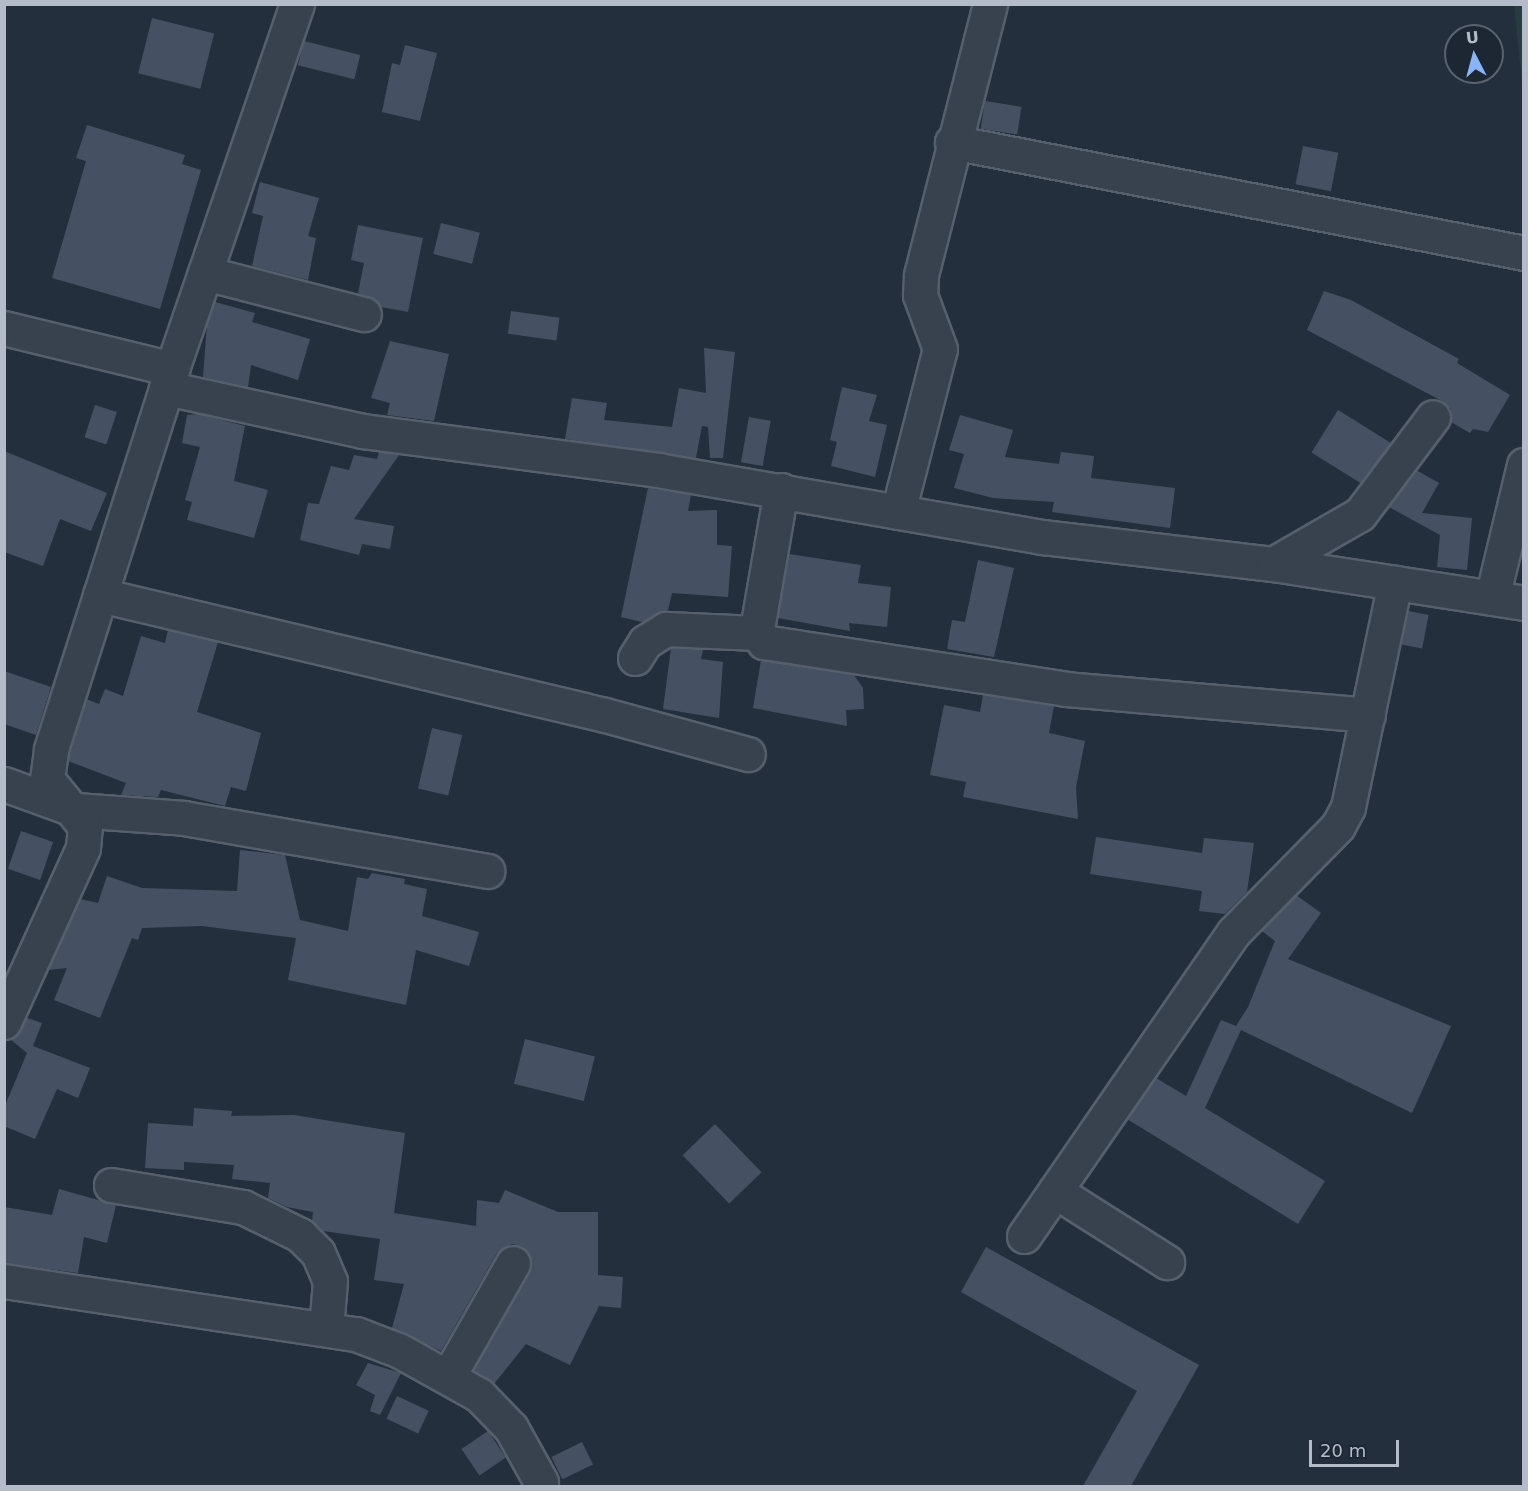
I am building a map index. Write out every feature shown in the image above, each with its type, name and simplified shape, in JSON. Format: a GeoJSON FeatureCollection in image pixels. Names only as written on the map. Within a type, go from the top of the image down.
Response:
{"type":"FeatureCollection","features":[{"type":"Feature","properties":{"kind":"street"},"geometry":{"type":"LineString","coordinates":[[4,1023],[82,848],[85,826],[76,810],[47,779],[48,772],[100,595],[169,378],[297,4]]}},
{"type":"Feature","properties":{"kind":"street"},"geometry":{"type":"LineString","coordinates":[[898,512],[940,349],[919,286],[952,142],[990,4]]}},
{"type":"Feature","properties":{"kind":"street"},"geometry":{"type":"LineString","coordinates":[[952,142],[1524,253]]}},
{"type":"Feature","properties":{"kind":"street"},"geometry":{"type":"LineString","coordinates":[[205,273],[364,314]]}},
{"type":"Feature","properties":{"kind":"street"},"geometry":{"type":"LineString","coordinates":[[4,328],[169,378],[363,431],[781,490],[1043,537],[1273,564],[1508,601],[1524,465]]}},
{"type":"Feature","properties":{"kind":"street"},"geometry":{"type":"LineString","coordinates":[[1273,564],[1360,514],[1433,417]]}},
{"type":"Feature","properties":{"kind":"street"},"geometry":{"type":"LineString","coordinates":[[757,633],[781,490]]}},
{"type":"Feature","properties":{"kind":"street"},"geometry":{"type":"LineString","coordinates":[[1023,1236],[1234,932],[1338,826],[1348,807],[1395,583]]}},
{"type":"Feature","properties":{"kind":"street"},"geometry":{"type":"LineString","coordinates":[[100,595],[605,715],[748,754]]}},
{"type":"Feature","properties":{"kind":"street"},"geometry":{"type":"LineString","coordinates":[[635,658],[653,634],[666,629],[757,633],[771,644],[1066,689],[1368,715]]}},
{"type":"Feature","properties":{"kind":"street"},"geometry":{"type":"LineString","coordinates":[[4,784],[76,810],[184,818],[487,872]]}},
{"type":"Feature","properties":{"kind":"street"},"geometry":{"type":"LineString","coordinates":[[111,1185],[243,1208],[300,1235],[318,1253],[330,1281],[326,1329]]}},
{"type":"Feature","properties":{"kind":"street"},"geometry":{"type":"LineString","coordinates":[[1055,1191],[1167,1262]]}},
{"type":"Feature","properties":{"kind":"street"},"geometry":{"type":"LineString","coordinates":[[448,1377],[513,1263]]}},
{"type":"Feature","properties":{"kind":"street"},"geometry":{"type":"LineString","coordinates":[[4,1281],[326,1329],[367,1338],[448,1377],[478,1395],[511,1428],[541,1482]]}},
{"type":"Feature","properties":{"kind":"green space"},"geometry":{"type":"Polygon","coordinates":[[[1514,5],[1523,5],[1523,93],[1514,5]]]}},
{"type":"Feature","properties":{"kind":"building"},"geometry":{"type":"Polygon","coordinates":[[[152,18],[214,33],[200,89],[138,73],[152,18]]]}},
{"type":"Feature","properties":{"kind":"building"},"geometry":{"type":"Polygon","coordinates":[[[304,41],[360,55],[354,79],[298,65],[304,41]]]}},
{"type":"Feature","properties":{"kind":"building"},"geometry":{"type":"Polygon","coordinates":[[[405,45],[437,53],[420,121],[382,112],[392,63],[400,65],[405,45]]]}},
{"type":"Feature","properties":{"kind":"building"},"geometry":{"type":"Polygon","coordinates":[[[985,101],[1022,107],[1017,134],[981,129],[985,101]]]}},
{"type":"Feature","properties":{"kind":"building"},"geometry":{"type":"Polygon","coordinates":[[[87,125],[185,155],[182,164],[201,170],[160,309],[52,278],[86,161],[76,158],[87,125]]]}},
{"type":"Feature","properties":{"kind":"building"},"geometry":{"type":"Polygon","coordinates":[[[1303,146],[1338,153],[1331,191],[1296,184],[1303,146]]]}},
{"type":"Feature","properties":{"kind":"building"},"geometry":{"type":"Polygon","coordinates":[[[260,182],[319,198],[308,236],[316,238],[308,280],[252,266],[263,216],[252,213],[260,182]]]}},
{"type":"Feature","properties":{"kind":"building"},"geometry":{"type":"Polygon","coordinates":[[[441,223],[480,233],[472,264],[433,254],[441,223]]]}},
{"type":"Feature","properties":{"kind":"building"},"geometry":{"type":"Polygon","coordinates":[[[358,225],[423,238],[408,312],[381,307],[358,293],[364,263],[351,260],[358,225]]]}},
{"type":"Feature","properties":{"kind":"building"},"geometry":{"type":"Polygon","coordinates":[[[1324,291],[1351,300],[1459,359],[1457,363],[1510,395],[1488,432],[1473,429],[1470,433],[1451,422],[1451,409],[1444,402],[1307,330],[1324,291]]]}},
{"type":"Feature","properties":{"kind":"building"},"geometry":{"type":"Polygon","coordinates":[[[215,302],[255,313],[252,322],[310,339],[298,380],[251,365],[248,387],[203,377],[207,324],[215,302]]]}},
{"type":"Feature","properties":{"kind":"building"},"geometry":{"type":"Polygon","coordinates":[[[511,311],[560,318],[556,341],[508,334],[511,311]]]}},
{"type":"Feature","properties":{"kind":"building"},"geometry":{"type":"Polygon","coordinates":[[[390,341],[449,354],[434,421],[387,415],[390,403],[371,398],[390,341]]]}},
{"type":"Feature","properties":{"kind":"building"},"geometry":{"type":"Polygon","coordinates":[[[704,348],[735,352],[723,458],[710,458],[708,427],[702,426],[696,458],[565,439],[572,398],[607,403],[604,420],[672,427],[679,388],[706,393],[704,348]]]}},
{"type":"Feature","properties":{"kind":"building"},"geometry":{"type":"Polygon","coordinates":[[[842,387],[877,395],[869,421],[887,425],[875,477],[831,466],[837,442],[830,440],[842,387]]]}},
{"type":"Feature","properties":{"kind":"building"},"geometry":{"type":"Polygon","coordinates":[[[95,405],[117,412],[106,444],[84,437],[95,405]]]}},
{"type":"Feature","properties":{"kind":"building"},"geometry":{"type":"Polygon","coordinates":[[[1338,410],[1391,443],[1364,485],[1312,452],[1338,410]]]}},
{"type":"Feature","properties":{"kind":"building"},"geometry":{"type":"Polygon","coordinates":[[[198,414],[245,426],[234,481],[268,490],[254,538],[187,520],[192,502],[185,500],[200,447],[182,443],[187,415],[198,414]]]}},
{"type":"Feature","properties":{"kind":"building"},"geometry":{"type":"Polygon","coordinates":[[[960,415],[1013,430],[1005,457],[1059,464],[1061,452],[1094,456],[1091,478],[1175,488],[1170,528],[1052,512],[1054,502],[993,498],[954,488],[964,454],[949,450],[960,415]]]}},
{"type":"Feature","properties":{"kind":"building"},"geometry":{"type":"Polygon","coordinates":[[[749,417],[771,421],[763,466],[741,462],[749,417]]]}},
{"type":"Feature","properties":{"kind":"building"},"geometry":{"type":"Polygon","coordinates":[[[4,451],[107,493],[91,531],[60,519],[43,566],[4,552],[4,451]]]}},
{"type":"Feature","properties":{"kind":"building"},"geometry":{"type":"Polygon","coordinates":[[[379,452],[399,455],[354,519],[394,526],[390,549],[362,544],[359,555],[300,540],[308,503],[319,504],[331,466],[349,470],[354,455],[377,459],[379,452]]]}},
{"type":"Feature","properties":{"kind":"building"},"geometry":{"type":"Polygon","coordinates":[[[1416,470],[1439,483],[1422,513],[1472,518],[1467,570],[1437,567],[1440,535],[1389,507],[1416,470]]]}},
{"type":"Feature","properties":{"kind":"building"},"geometry":{"type":"Polygon","coordinates":[[[648,488],[691,495],[688,511],[717,510],[717,545],[732,546],[728,597],[672,593],[668,610],[642,622],[621,617],[648,488]]]}},
{"type":"Feature","properties":{"kind":"building"},"geometry":{"type":"Polygon","coordinates":[[[789,554],[861,565],[858,583],[891,587],[887,627],[849,623],[850,631],[778,618],[789,554]]]}},
{"type":"Feature","properties":{"kind":"building"},"geometry":{"type":"Polygon","coordinates":[[[978,560],[1014,568],[994,657],[947,649],[952,620],[965,622],[978,560]]]}},
{"type":"Feature","properties":{"kind":"building"},"geometry":{"type":"Polygon","coordinates":[[[1408,611],[1429,615],[1422,648],[1402,644],[1408,611]]]}},
{"type":"Feature","properties":{"kind":"building"},"geometry":{"type":"Polygon","coordinates":[[[168,630],[218,642],[197,712],[261,733],[246,791],[231,787],[225,806],[161,790],[158,797],[121,795],[126,783],[68,761],[86,699],[99,704],[105,689],[123,696],[141,636],[165,643],[168,630]]]}},
{"type":"Feature","properties":{"kind":"building"},"geometry":{"type":"Polygon","coordinates":[[[671,648],[703,649],[701,659],[723,662],[719,718],[663,709],[671,648]]]}},
{"type":"Feature","properties":{"kind":"building"},"geometry":{"type":"Polygon","coordinates":[[[761,660],[854,675],[863,688],[864,709],[846,710],[847,726],[753,708],[761,660]]]}},
{"type":"Feature","properties":{"kind":"building"},"geometry":{"type":"Polygon","coordinates":[[[4,671],[51,687],[36,735],[4,724],[4,671]]]}},
{"type":"Feature","properties":{"kind":"building"},"geometry":{"type":"Polygon","coordinates":[[[983,695],[1054,706],[1049,733],[1085,741],[1076,787],[1078,819],[963,797],[966,782],[930,775],[944,705],[980,712],[983,695]]]}},
{"type":"Feature","properties":{"kind":"building"},"geometry":{"type":"Polygon","coordinates":[[[432,728],[462,735],[448,795],[418,788],[432,728]]]}},
{"type":"Feature","properties":{"kind":"building"},"geometry":{"type":"Polygon","coordinates":[[[21,831],[53,842],[40,880],[8,869],[21,831]]]}},
{"type":"Feature","properties":{"kind":"building"},"geometry":{"type":"Polygon","coordinates":[[[1096,837],[1202,853],[1204,838],[1254,843],[1247,892],[1225,914],[1199,911],[1202,891],[1090,874],[1096,837]]]}},
{"type":"Feature","properties":{"kind":"building"},"geometry":{"type":"Polygon","coordinates":[[[240,850],[285,855],[300,920],[348,931],[357,877],[368,879],[372,873],[405,879],[404,884],[427,889],[422,916],[479,932],[469,966],[416,950],[406,1005],[288,980],[296,938],[202,926],[142,928],[138,940],[132,938],[100,1018],[54,1000],[67,968],[48,970],[80,899],[98,903],[107,876],[142,888],[237,891],[240,850]]]}},
{"type":"Feature","properties":{"kind":"building"},"geometry":{"type":"Polygon","coordinates":[[[1296,895],[1321,913],[1288,959],[1451,1026],[1412,1113],[1241,1030],[1205,1108],[1325,1181],[1298,1224],[1127,1119],[1156,1078],[1186,1096],[1221,1020],[1236,1026],[1248,1007],[1275,941],[1262,931],[1296,895]]]}},
{"type":"Feature","properties":{"kind":"building"},"geometry":{"type":"Polygon","coordinates":[[[27,1018],[42,1023],[33,1046],[90,1068],[78,1098],[57,1089],[35,1139],[4,1126],[4,1108],[27,1053],[10,1039],[27,1018]]]}},
{"type":"Feature","properties":{"kind":"building"},"geometry":{"type":"Polygon","coordinates":[[[525,1039],[595,1056],[584,1101],[514,1084],[525,1039]]]}},
{"type":"Feature","properties":{"kind":"building"},"geometry":{"type":"Polygon","coordinates":[[[194,1108],[232,1111],[231,1116],[294,1115],[405,1133],[394,1213],[476,1226],[477,1200],[499,1203],[505,1190],[558,1212],[598,1212],[598,1275],[623,1277],[621,1308],[599,1306],[570,1365],[526,1344],[494,1384],[473,1370],[530,1272],[532,1262],[523,1247],[512,1244],[497,1253],[441,1351],[392,1328],[404,1284],[374,1280],[380,1239],[323,1231],[312,1221],[313,1212],[287,1207],[268,1198],[270,1183],[232,1179],[234,1165],[184,1162],[184,1170],[145,1168],[148,1123],[193,1126],[194,1108]]]}},
{"type":"Feature","properties":{"kind":"building"},"geometry":{"type":"Polygon","coordinates":[[[715,1124],[762,1172],[729,1203],[683,1155],[715,1124]]]}},
{"type":"Feature","properties":{"kind":"building"},"geometry":{"type":"Polygon","coordinates":[[[59,1189],[116,1205],[107,1243],[84,1237],[78,1273],[4,1263],[4,1207],[52,1215],[59,1189]]]}},
{"type":"Feature","properties":{"kind":"building"},"geometry":{"type":"Polygon","coordinates":[[[986,1247],[1199,1365],[1131,1486],[1083,1486],[1137,1391],[961,1292],[986,1247]]]}},
{"type":"Feature","properties":{"kind":"building"},"geometry":{"type":"Polygon","coordinates":[[[368,1363],[401,1373],[380,1415],[370,1411],[375,1395],[356,1385],[368,1363]]]}},
{"type":"Feature","properties":{"kind":"building"},"geometry":{"type":"Polygon","coordinates":[[[397,1396],[429,1411],[418,1433],[386,1419],[397,1396]]]}},
{"type":"Feature","properties":{"kind":"building"},"geometry":{"type":"Polygon","coordinates":[[[488,1431],[506,1458],[479,1475],[461,1449],[488,1431]]]}},
{"type":"Feature","properties":{"kind":"building"},"geometry":{"type":"Polygon","coordinates":[[[582,1442],[593,1464],[562,1479],[551,1457],[582,1442]]]}}]}
